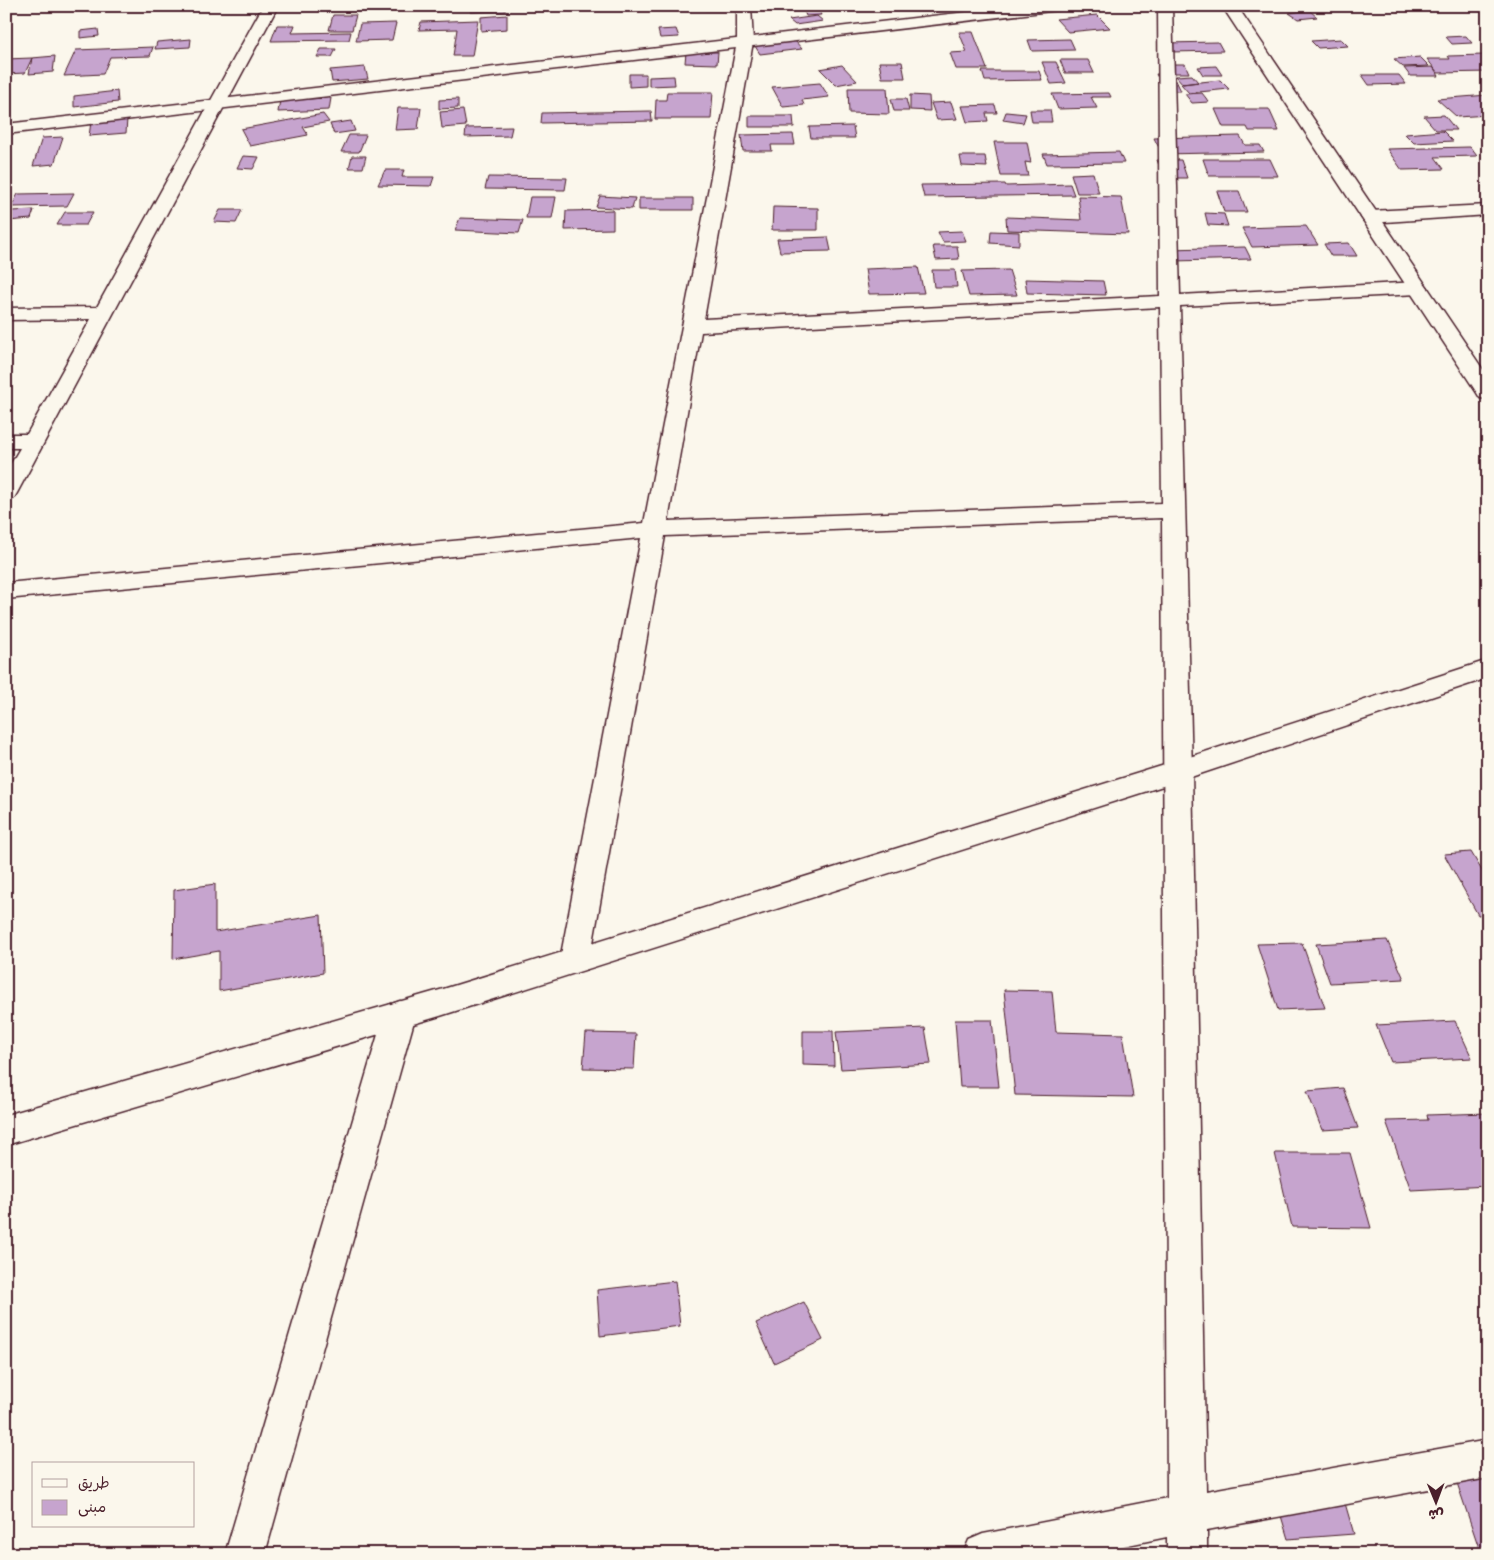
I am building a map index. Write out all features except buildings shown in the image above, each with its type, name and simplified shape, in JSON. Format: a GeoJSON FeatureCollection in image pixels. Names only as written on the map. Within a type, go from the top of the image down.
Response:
{"type":"FeatureCollection","features":[{"type":"Feature","properties":{"kind":"street"},"geometry":{"type":"LineString","coordinates":[[6,493],[271,6]]}},
{"type":"Feature","properties":{"kind":"street"},"geometry":{"type":"LineString","coordinates":[[575,960],[745,42],[744,6]]}},
{"type":"Feature","properties":{"kind":"street"},"geometry":{"type":"LineString","coordinates":[[6,129],[1059,6]]}},
{"type":"Feature","properties":{"kind":"street"},"geometry":{"type":"LineString","coordinates":[[1165,6],[1178,771],[1185,1514],[1187,1554]]}},
{"type":"Feature","properties":{"kind":"street"},"geometry":{"type":"LineString","coordinates":[[1229,6],[1488,393]]}},
{"type":"Feature","properties":{"kind":"street"},"geometry":{"type":"LineString","coordinates":[[1370,217],[1488,210]]}},
{"type":"Feature","properties":{"kind":"street"},"geometry":{"type":"LineString","coordinates":[[693,326],[1418,288]]}},
{"type":"Feature","properties":{"kind":"street"},"geometry":{"type":"LineString","coordinates":[[6,314],[104,313]]}},
{"type":"Feature","properties":{"kind":"street"},"geometry":{"type":"LineString","coordinates":[[6,441],[35,441]]}},
{"type":"Feature","properties":{"kind":"street"},"geometry":{"type":"LineString","coordinates":[[6,591],[655,529],[1173,510]]}},
{"type":"Feature","properties":{"kind":"street"},"geometry":{"type":"LineString","coordinates":[[6,1130],[400,1014],[575,960],[1178,771],[1488,669]]}},
{"type":"Feature","properties":{"kind":"street"},"geometry":{"type":"LineString","coordinates":[[245,1554],[400,1014]]}},
{"type":"Feature","properties":{"kind":"street"},"geometry":{"type":"LineString","coordinates":[[983,1554],[1185,1514],[1488,1460]]}}]}
